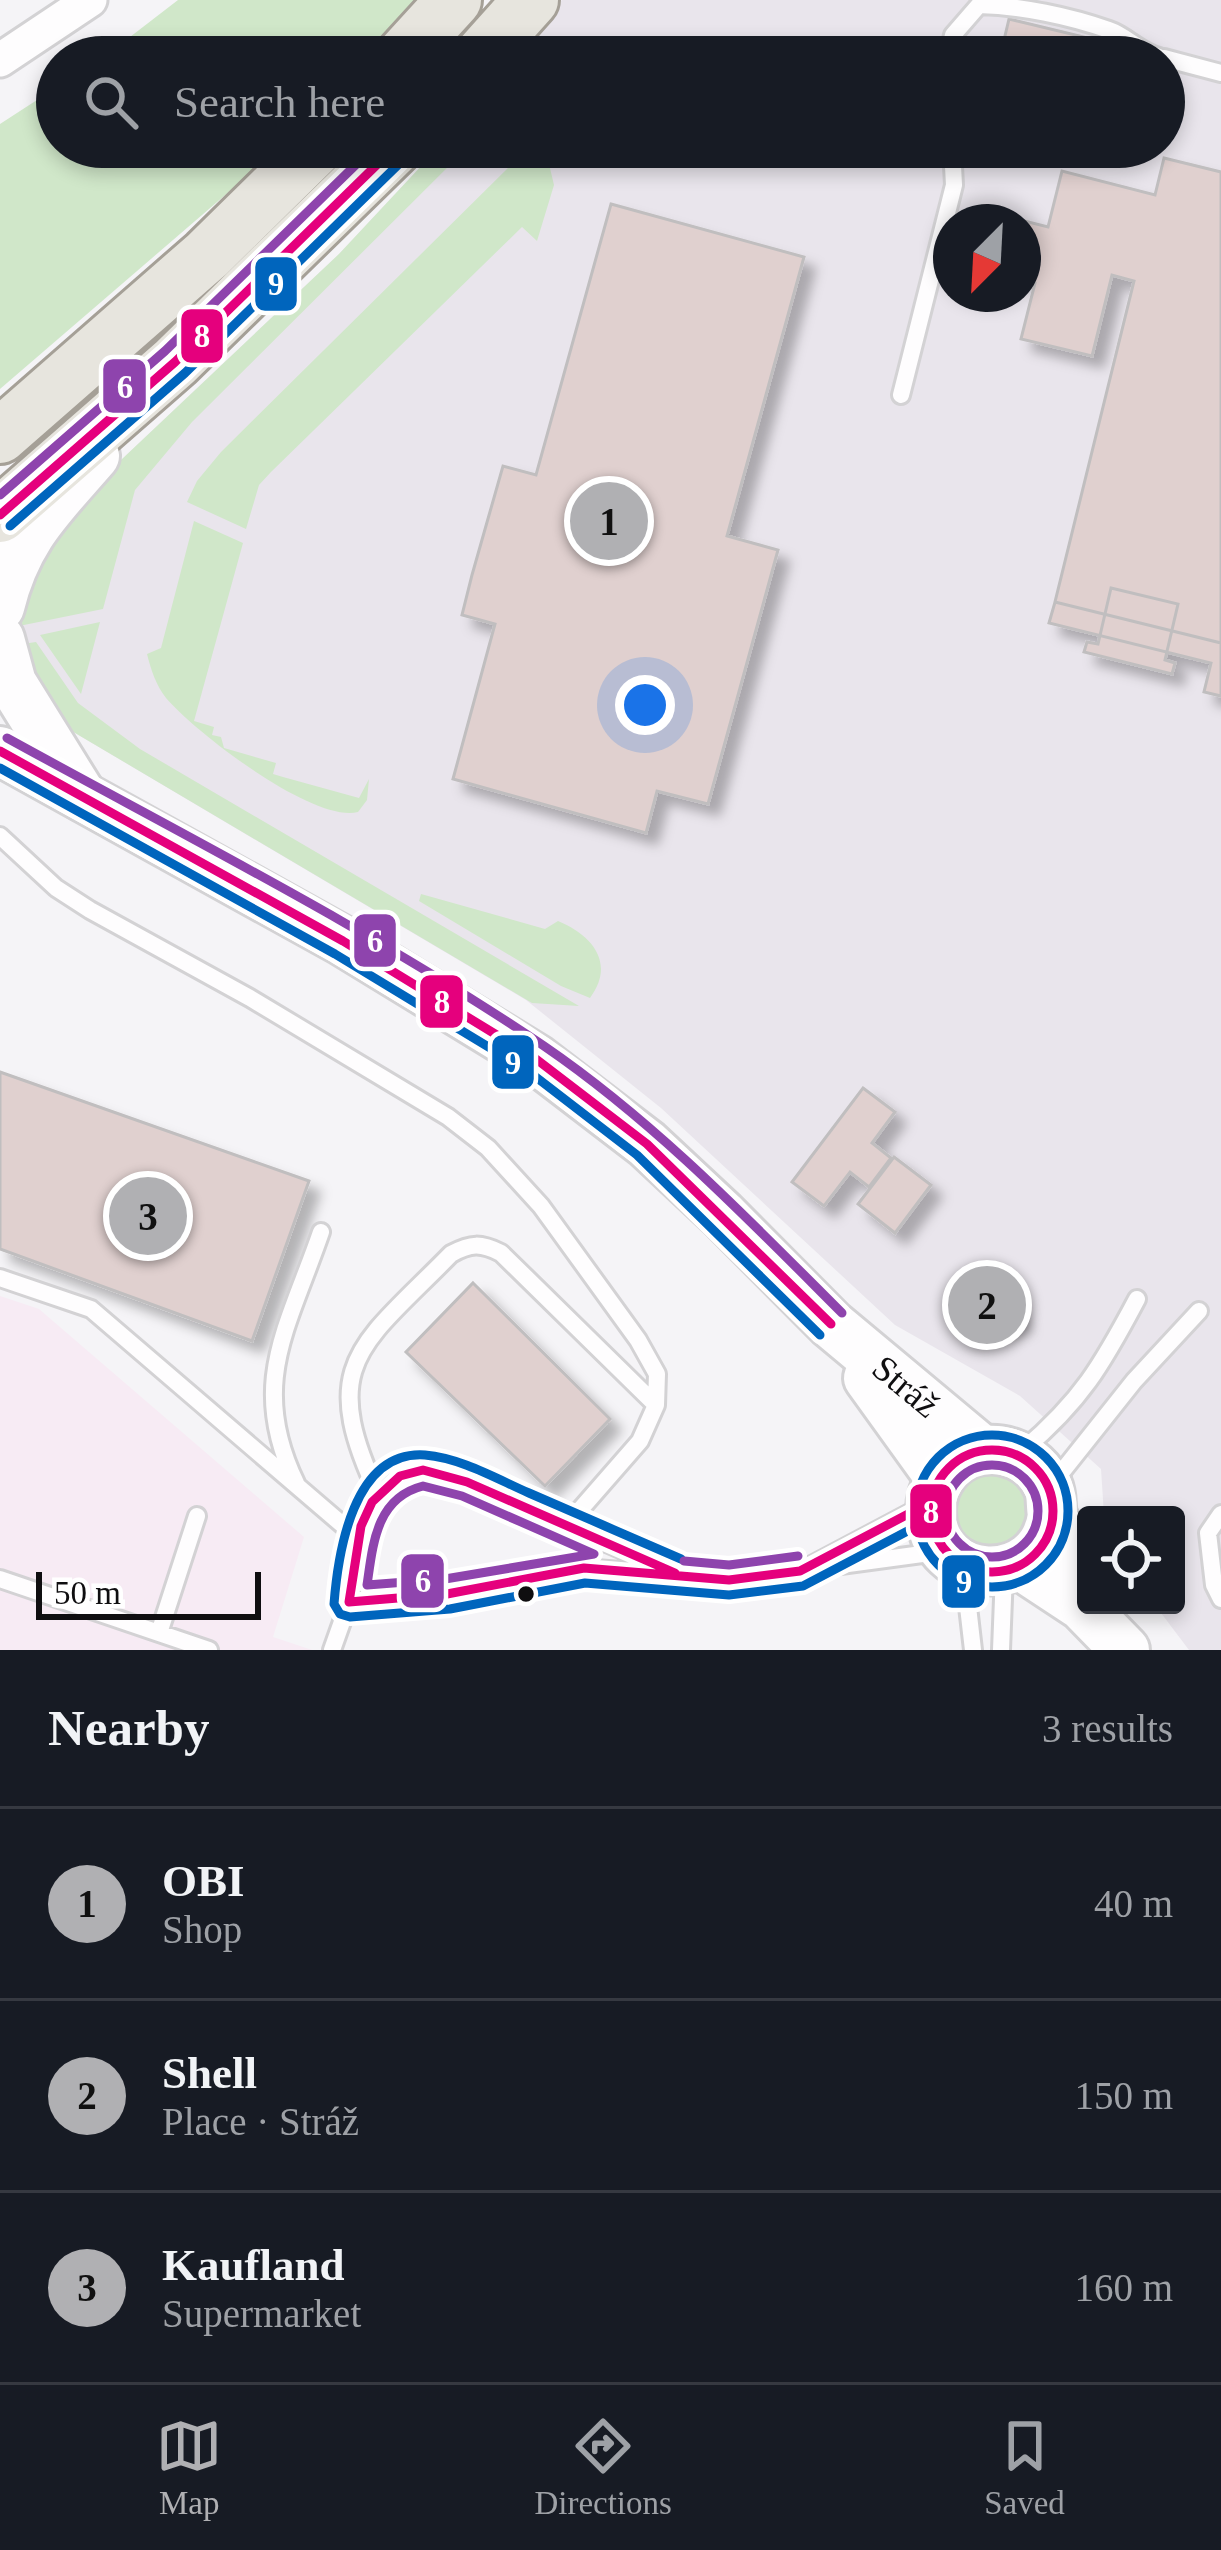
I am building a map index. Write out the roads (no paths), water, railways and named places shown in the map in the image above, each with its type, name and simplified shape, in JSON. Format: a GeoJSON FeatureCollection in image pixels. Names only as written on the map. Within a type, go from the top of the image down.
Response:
{"type":"FeatureCollection","features":[{"type":"Feature","properties":{"kind":"main road"},"geometry":{"type":"LineString","coordinates":[[421,36],[454,0]]}},
{"type":"Feature","properties":{"kind":"main road"},"geometry":{"type":"LineString","coordinates":[[499,36],[531,0]]}},
{"type":"Feature","properties":{"kind":"main road"},"geometry":{"type":"LineString","coordinates":[[0,436],[206,255],[295,168]]}},
{"type":"Feature","properties":{"kind":"main road"},"geometry":{"type":"LineString","coordinates":[[0,515],[175,362],[374,168]]}},
{"type":"Feature","properties":{"kind":"street"},"geometry":{"type":"LineString","coordinates":[[0,60],[90,0]]}},
{"type":"Feature","properties":{"kind":"street"},"geometry":{"type":"LineString","coordinates":[[0,607],[24,538],[175,362]]}},
{"type":"Feature","properties":{"kind":"street"},"geometry":{"type":"LineString","coordinates":[[0,639],[12,682],[85,800]]}},
{"type":"Feature","properties":{"kind":"street","name":"Stráž"},"geometry":{"type":"LineString","coordinates":[[0,751],[343,940],[536,1058],[590,1097],[662,1158],[830,1324],[1025,1477],[1077,1547]]}},
{"type":"Feature","properties":{"kind":"street"},"geometry":{"type":"LineString","coordinates":[[0,764],[85,800]]}},
{"type":"Feature","properties":{"kind":"street","name":"Stráž"},"geometry":{"type":"LineString","coordinates":[[830,1324],[936,1490]]}},
{"type":"Feature","properties":{"kind":"street","name":"Stráž"},"geometry":{"type":"LineString","coordinates":[[983,1563],[933,1528],[936,1490],[961,1458],[1025,1477]]}},
{"type":"Feature","properties":{"kind":"street"},"geometry":{"type":"LineString","coordinates":[[983,1563],[1043,1544],[1025,1477]]}},
{"type":"Feature","properties":{"kind":"street"},"geometry":{"type":"LineString","coordinates":[[983,1563],[1082,1606],[1125,1650]]}},
{"type":"Feature","properties":{"kind":"street"},"geometry":{"type":"LineString","coordinates":[[1127,1614],[1154,1650]]}},
{"type":"Feature","properties":{"kind":"lane"},"geometry":{"type":"LineString","coordinates":[[953,36],[979,4],[1009,6],[1120,36]]}},
{"type":"Feature","properties":{"kind":"lane"},"geometry":{"type":"LineString","coordinates":[[1185,64],[1221,73]]}},
{"type":"Feature","properties":{"kind":"lane"},"geometry":{"type":"LineString","coordinates":[[902,395],[954,185],[953,168]]}},
{"type":"Feature","properties":{"kind":"lane"},"geometry":{"type":"LineString","coordinates":[[0,836],[56,888],[90,910],[448,1117],[488,1148],[541,1206],[638,1340],[657,1374],[656,1405],[640,1441],[566,1527]]}},
{"type":"Feature","properties":{"kind":"lane"},"geometry":{"type":"LineString","coordinates":[[300,1490],[279,1447],[272,1388],[276,1361],[321,1232]]}},
{"type":"Feature","properties":{"kind":"lane"},"geometry":{"type":"LineString","coordinates":[[378,1494],[351,1427],[347,1408],[352,1371],[383,1324],[451,1254],[465,1246],[482,1244],[501,1253],[656,1405]]}},
{"type":"Feature","properties":{"kind":"lane"},"geometry":{"type":"LineString","coordinates":[[0,1278],[91,1309],[359,1539]]}},
{"type":"Feature","properties":{"kind":"lane"},"geometry":{"type":"LineString","coordinates":[[1025,1477],[1056,1423],[1097,1375],[1137,1299]]}},
{"type":"Feature","properties":{"kind":"lane"},"geometry":{"type":"LineString","coordinates":[[1025,1477],[1134,1381],[1199,1311]]}},
{"type":"Feature","properties":{"kind":"lane"},"geometry":{"type":"LineString","coordinates":[[332,1650],[349,1602],[365,1514],[378,1494],[400,1476],[423,1470],[467,1482],[675,1573]]}},
{"type":"Feature","properties":{"kind":"lane"},"geometry":{"type":"LineString","coordinates":[[800,1571],[936,1490]]}},
{"type":"Feature","properties":{"kind":"lane"},"geometry":{"type":"LineString","coordinates":[[1221,1514],[1208,1533],[1214,1585],[1221,1599]]}},
{"type":"Feature","properties":{"kind":"lane"},"geometry":{"type":"LineString","coordinates":[[159,1633],[197,1516]]}},
{"type":"Feature","properties":{"kind":"lane"},"geometry":{"type":"LineString","coordinates":[[349,1602],[447,1594],[584,1568],[729,1580],[800,1571],[983,1563]]}},
{"type":"Feature","properties":{"kind":"lane"},"geometry":{"type":"LineString","coordinates":[[973,1650],[983,1563]]}},
{"type":"Feature","properties":{"kind":"lane"},"geometry":{"type":"LineString","coordinates":[[983,1563],[1001,1650]]}},
{"type":"Feature","properties":{"kind":"lane"},"geometry":{"type":"LineString","coordinates":[[0,1580],[209,1650]]}},
{"type":"Feature","properties":{"kind":"place","name":"OBI"},"geometry":{"type":"Point","coordinates":[609,521]}},
{"type":"Feature","properties":{"kind":"place","name":"Kaufland"},"geometry":{"type":"Point","coordinates":[148,1216]}},
{"type":"Feature","properties":{"kind":"place","name":"Shell"},"geometry":{"type":"Point","coordinates":[987,1305]}}]}
